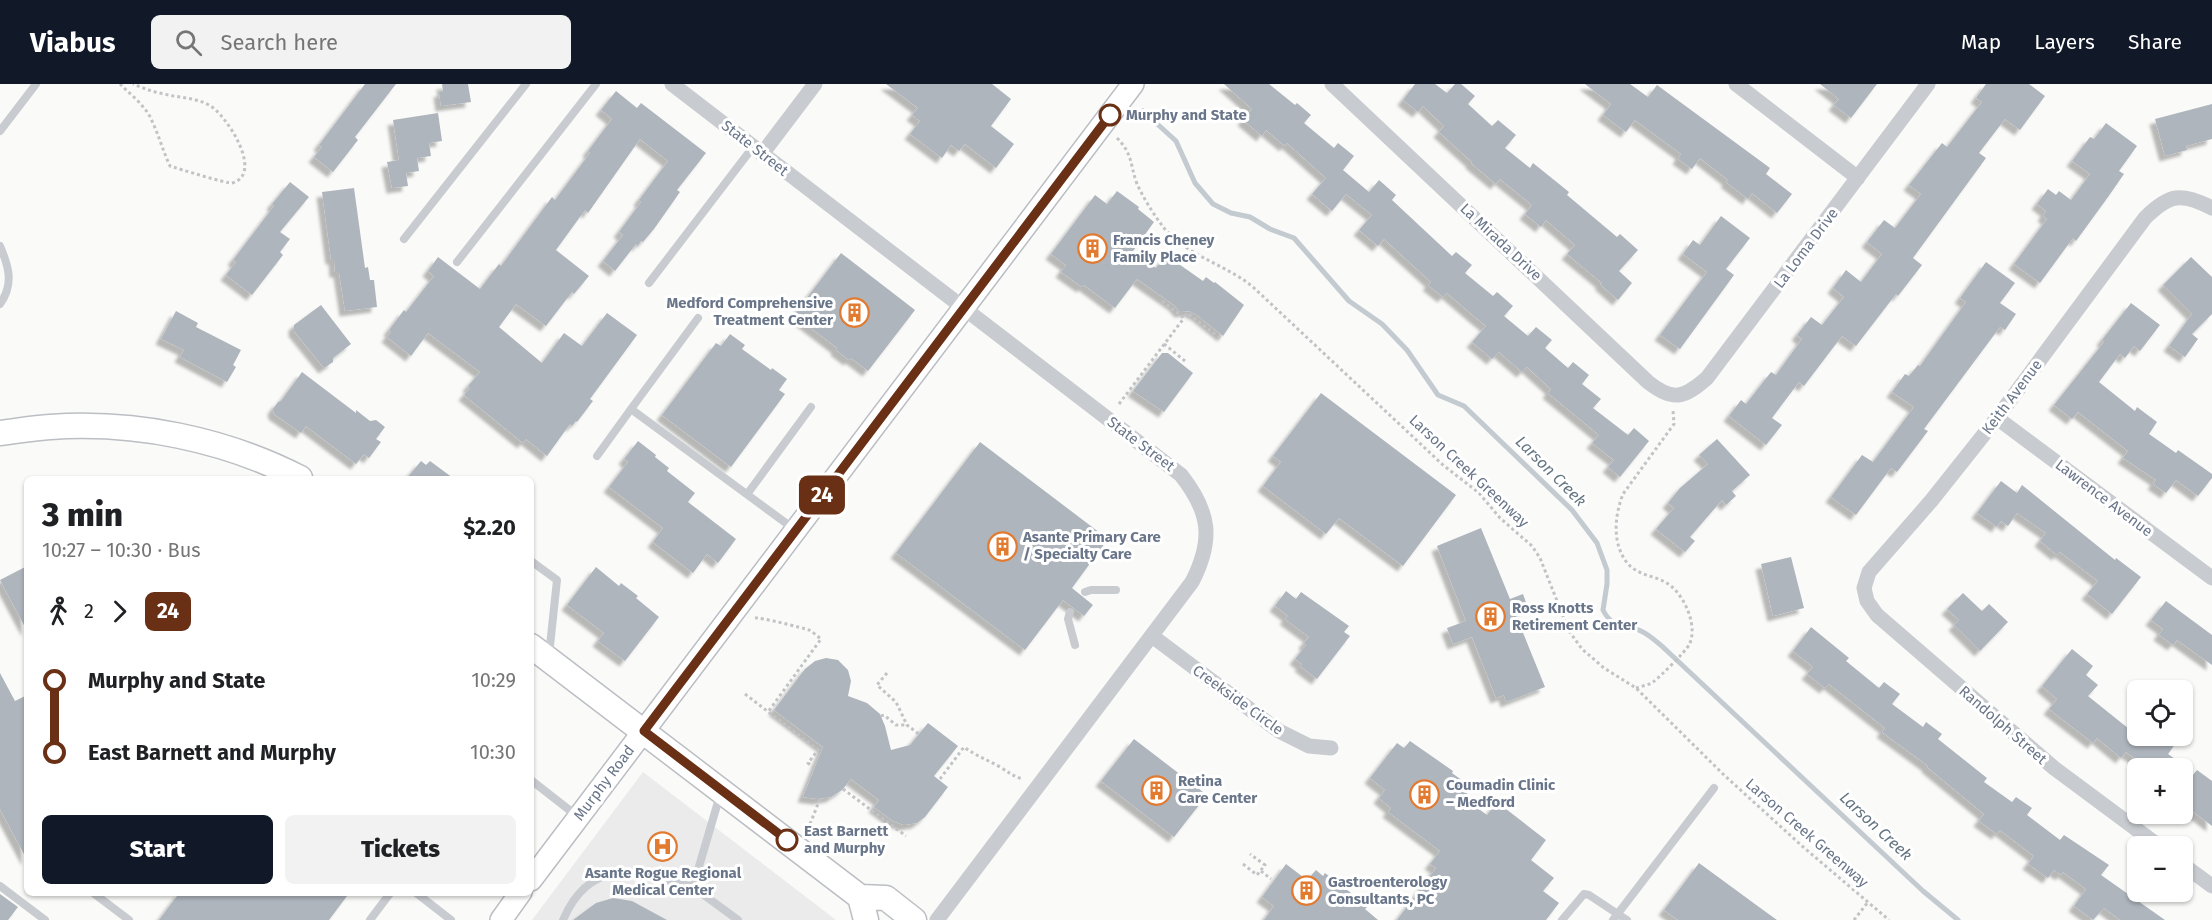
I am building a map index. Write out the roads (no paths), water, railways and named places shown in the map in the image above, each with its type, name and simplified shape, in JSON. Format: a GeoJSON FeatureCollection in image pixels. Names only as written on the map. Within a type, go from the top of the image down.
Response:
{"type":"FeatureCollection","features":[{"type":"Feature","properties":{"kind":"main road"},"geometry":{"type":"LineString","coordinates":[[0,433],[50,427],[96,426],[170,433],[213,444],[295,476]]}},
{"type":"Feature","properties":{"kind":"main road"},"geometry":{"type":"LineString","coordinates":[[540,652],[860,897],[886,898],[914,920]]}},
{"type":"Feature","properties":{"kind":"main road"},"geometry":{"type":"LineString","coordinates":[[860,897],[866,920]]}},
{"type":"Feature","properties":{"kind":"street","name":"State Street"},"geometry":{"type":"LineString","coordinates":[[672,84],[1181,475],[1197,495],[1204,516],[1207,537],[1203,561],[1192,582],[937,920]]}},
{"type":"Feature","properties":{"kind":"street"},"geometry":{"type":"LineString","coordinates":[[758,150],[815,84]]}},
{"type":"Feature","properties":{"kind":"street","name":"Murphy Road"},"geometry":{"type":"LineString","coordinates":[[534,876],[1133,84]]}},
{"type":"Feature","properties":{"kind":"street","name":"La Mirada Drive"},"geometry":{"type":"LineString","coordinates":[[1332,84],[1648,382],[1672,397]]}},
{"type":"Feature","properties":{"kind":"street"},"geometry":{"type":"LineString","coordinates":[[1736,84],[1858,178]]}},
{"type":"Feature","properties":{"kind":"street","name":"La Loma Drive"},"geometry":{"type":"LineString","coordinates":[[1672,397],[1688,393],[1707,378],[1928,84]]}},
{"type":"Feature","properties":{"kind":"street","name":"Keith Avenue"},"geometry":{"type":"LineString","coordinates":[[1864,588],[1869,572],[1931,501],[1997,418],[2145,218],[2160,203],[2178,196],[2212,208]]}},
{"type":"Feature","properties":{"kind":"street","name":"Lawrence Avenue"},"geometry":{"type":"LineString","coordinates":[[1997,418],[2212,578]]}},
{"type":"Feature","properties":{"kind":"street","name":"Randolph Street"},"geometry":{"type":"LineString","coordinates":[[1864,588],[1867,601],[1876,615],[2054,768],[2146,836]]}},
{"type":"Feature","properties":{"kind":"street","name":"Creekside Circle"},"geometry":{"type":"LineString","coordinates":[[1152,636],[1279,731],[1309,746],[1331,748]]}},
{"type":"Feature","properties":{"kind":"street"},"geometry":{"type":"LineString","coordinates":[[2193,872],[2212,886]]}},
{"type":"Feature","properties":{"kind":"street"},"geometry":{"type":"LineString","coordinates":[[501,920],[518,896]]}},
{"type":"Feature","properties":{"kind":"lane"},"geometry":{"type":"LineString","coordinates":[[0,131],[36,84]]}},
{"type":"Feature","properties":{"kind":"lane"},"geometry":{"type":"LineString","coordinates":[[404,239],[526,84]]}},
{"type":"Feature","properties":{"kind":"lane"},"geometry":{"type":"LineString","coordinates":[[457,262],[596,84]]}},
{"type":"Feature","properties":{"kind":"lane"},"geometry":{"type":"LineString","coordinates":[[649,284],[758,150]]}},
{"type":"Feature","properties":{"kind":"lane"},"geometry":{"type":"LineString","coordinates":[[0,246],[7,262],[10,279],[7,295],[0,304]]}},
{"type":"Feature","properties":{"kind":"lane"},"geometry":{"type":"LineString","coordinates":[[597,456],[698,318]]}},
{"type":"Feature","properties":{"kind":"lane"},"geometry":{"type":"LineString","coordinates":[[748,493],[811,407]]}},
{"type":"Feature","properties":{"kind":"lane"},"geometry":{"type":"LineString","coordinates":[[631,409],[796,530]]}},
{"type":"Feature","properties":{"kind":"lane"},"geometry":{"type":"LineString","coordinates":[[534,563],[557,580],[540,652]]}},
{"type":"Feature","properties":{"kind":"lane"},"geometry":{"type":"LineString","coordinates":[[1085,592],[1116,590]]}},
{"type":"Feature","properties":{"kind":"lane"},"geometry":{"type":"LineString","coordinates":[[1070,612],[1068,619],[1075,645]]}},
{"type":"Feature","properties":{"kind":"lane"},"geometry":{"type":"LineString","coordinates":[[534,782],[578,817]]}},
{"type":"Feature","properties":{"kind":"lane"},"geometry":{"type":"LineString","coordinates":[[1616,917],[1714,788]]}},
{"type":"Feature","properties":{"kind":"lane"},"geometry":{"type":"LineString","coordinates":[[693,887],[721,790]]}},
{"type":"Feature","properties":{"kind":"lane"},"geometry":{"type":"LineString","coordinates":[[563,920],[580,892],[592,880],[610,873],[630,873],[693,887],[738,920]]}},
{"type":"Feature","properties":{"kind":"lane"},"geometry":{"type":"LineString","coordinates":[[0,886],[45,920]]}},
{"type":"Feature","properties":{"kind":"lane"},"geometry":{"type":"LineString","coordinates":[[1562,920],[1584,894],[1616,917],[1627,920]]}},
{"type":"Feature","properties":{"kind":"lane"},"geometry":{"type":"LineString","coordinates":[[97,896],[129,920]]}},
{"type":"Feature","properties":{"kind":"lane"},"geometry":{"type":"LineString","coordinates":[[370,920],[388,896]]}},
{"type":"Feature","properties":{"kind":"lane"},"geometry":{"type":"LineString","coordinates":[[420,896],[451,920]]}},
{"type":"Feature","properties":{"kind":"waterway","name":"Larson Creek"},"geometry":{"type":"LineString","coordinates":[[1143,111],[1176,141],[1195,183],[1213,204],[1231,213],[1250,217],[1270,229],[1294,238],[1349,301],[1382,324],[1407,350],[1438,395],[1464,406],[1572,510],[1597,543],[1607,570],[1603,610],[1611,621],[1641,631],[1657,642],[1923,891],[1958,920]]}},
{"type":"Feature","properties":{"kind":"place","name":"Murphy and State"},"geometry":{"type":"Point","coordinates":[1110,115]}},
{"type":"Feature","properties":{"kind":"place","name":"Francis Cheney Family Place"},"geometry":{"type":"Point","coordinates":[1092,249]}},
{"type":"Feature","properties":{"kind":"place","name":"Medford Comprehensive Treatment Center"},"geometry":{"type":"Point","coordinates":[854,312]}},
{"type":"Feature","properties":{"kind":"place","name":"Asante Primary Care / Specialty Care"},"geometry":{"type":"Point","coordinates":[1002,546]}},
{"type":"Feature","properties":{"kind":"place","name":"Ross Knotts Retirement Center"},"geometry":{"type":"Point","coordinates":[1491,617]}},
{"type":"Feature","properties":{"kind":"place","name":"Retina Care Center"},"geometry":{"type":"Point","coordinates":[1157,790]}},
{"type":"Feature","properties":{"kind":"place","name":"Coumadin Clinic – Medford"},"geometry":{"type":"Point","coordinates":[1425,794]}},
{"type":"Feature","properties":{"kind":"place","name":"East Barnett and Murphy"},"geometry":{"type":"Point","coordinates":[787,840]}},
{"type":"Feature","properties":{"kind":"place","name":"Asante Rogue Regional Medical Center"},"geometry":{"type":"Point","coordinates":[663,846]}},
{"type":"Feature","properties":{"kind":"place","name":"Gastroenterology Consultants, PC"},"geometry":{"type":"Point","coordinates":[1307,891]}}]}
